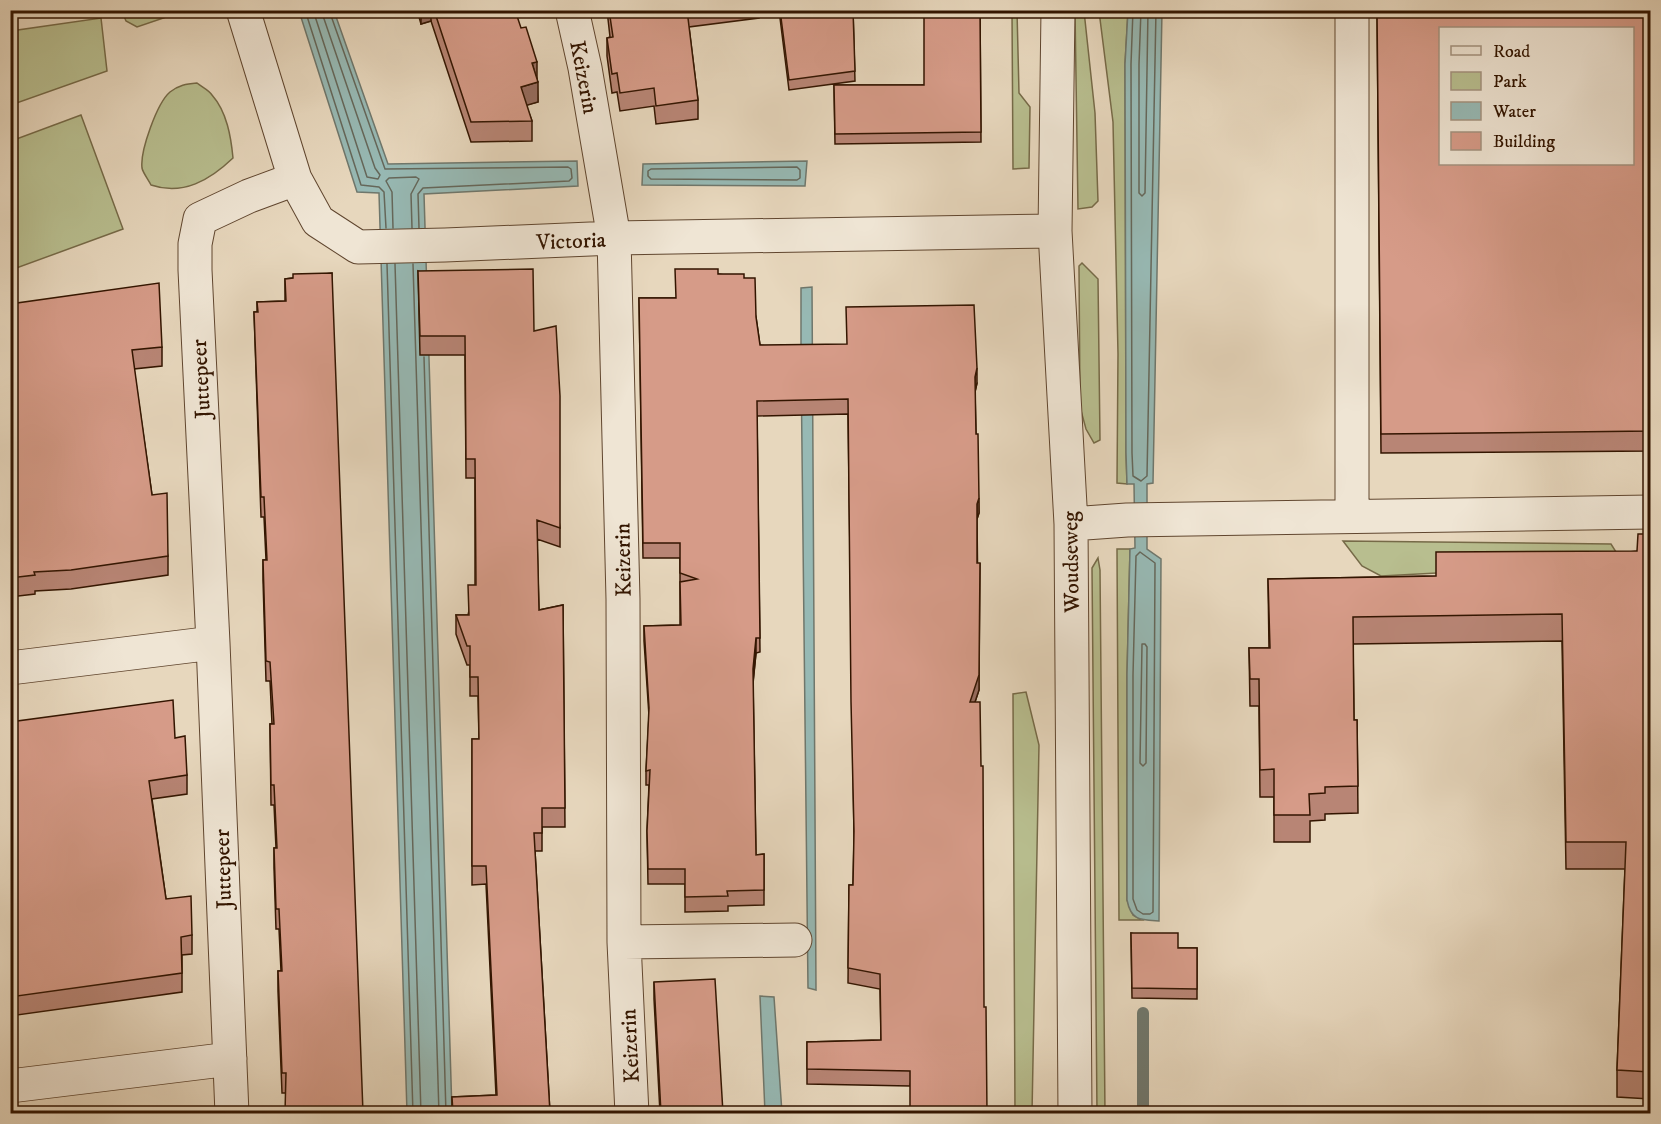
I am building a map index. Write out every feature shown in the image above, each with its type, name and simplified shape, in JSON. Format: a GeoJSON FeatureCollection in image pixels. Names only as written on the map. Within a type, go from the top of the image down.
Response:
{"type":"FeatureCollection","features":[{"type":"Feature","properties":{"kind":"street","name":"Victoria"},"geometry":{"type":"LineString","coordinates":[[243,10],[295,179],[318,221],[358,247],[614,238],[1055,231]]}},
{"type":"Feature","properties":{"kind":"street","name":"Keizerin"},"geometry":{"type":"LineString","coordinates":[[572,10],[585,68],[614,238],[623,599],[624,942],[632,1113]]}},
{"type":"Feature","properties":{"kind":"street","name":"Woudseweg"},"geometry":{"type":"LineString","coordinates":[[1058,10],[1055,231],[1071,524],[1075,1113]]}},
{"type":"Feature","properties":{"kind":"street"},"geometry":{"type":"LineString","coordinates":[[1352,10],[1352,516]]}},
{"type":"Feature","properties":{"kind":"street","name":"Juttepeer"},"geometry":{"type":"LineString","coordinates":[[232,1113],[195,244],[200,219],[249,196],[295,179]]}},
{"type":"Feature","properties":{"kind":"street"},"geometry":{"type":"LineString","coordinates":[[1071,524],[1140,519],[1650,512]]}},
{"type":"Feature","properties":{"kind":"street"},"geometry":{"type":"LineString","coordinates":[[10,668],[213,643]]}},
{"type":"Feature","properties":{"kind":"street"},"geometry":{"type":"LineString","coordinates":[[624,942],[795,940]]}},
{"type":"Feature","properties":{"kind":"street"},"geometry":{"type":"LineString","coordinates":[[10,1086],[230,1059]]}},
{"type":"Feature","properties":{"kind":"green space"},"geometry":{"type":"Polygon","coordinates":[[[122,11],[184,11],[137,27],[126,21],[122,11]]]}},
{"type":"Feature","properties":{"kind":"green space"},"geometry":{"type":"Polygon","coordinates":[[[1012,11],[1017,11],[1019,93],[1030,107],[1029,168],[1013,169],[1012,11]]]}},
{"type":"Feature","properties":{"kind":"green space"},"geometry":{"type":"Polygon","coordinates":[[[1075,11],[1084,11],[1095,113],[1098,201],[1092,207],[1078,209],[1075,11]]]}},
{"type":"Feature","properties":{"kind":"green space"},"geometry":{"type":"Polygon","coordinates":[[[1099,11],[1128,11],[1125,64],[1127,484],[1117,483],[1118,354],[1113,122],[1099,11]]]}},
{"type":"Feature","properties":{"kind":"green space"},"geometry":{"type":"Polygon","coordinates":[[[101,18],[107,71],[11,105],[11,31],[101,18]]]}},
{"type":"Feature","properties":{"kind":"green space"},"geometry":{"type":"Polygon","coordinates":[[[197,83],[211,93],[225,117],[233,158],[215,173],[195,184],[174,189],[151,185],[142,168],[142,160],[155,116],[170,92],[183,85],[197,83]]]}},
{"type":"Feature","properties":{"kind":"green space"},"geometry":{"type":"Polygon","coordinates":[[[81,115],[123,229],[11,270],[11,141],[81,115]]]}},
{"type":"Feature","properties":{"kind":"green space"},"geometry":{"type":"Polygon","coordinates":[[[1082,263],[1098,279],[1100,440],[1094,443],[1086,429],[1080,407],[1079,266],[1082,263]]]}},
{"type":"Feature","properties":{"kind":"green space"},"geometry":{"type":"Polygon","coordinates":[[[1343,541],[1611,544],[1623,563],[1381,576],[1362,566],[1343,541]]]}},
{"type":"Feature","properties":{"kind":"green space"},"geometry":{"type":"Polygon","coordinates":[[[1117,549],[1130,549],[1127,675],[1127,900],[1133,915],[1142,920],[1119,920],[1117,549]]]}},
{"type":"Feature","properties":{"kind":"green space"},"geometry":{"type":"Polygon","coordinates":[[[1098,558],[1100,570],[1105,1114],[1097,1113],[1092,568],[1098,558]]]}},
{"type":"Feature","properties":{"kind":"green space"},"geometry":{"type":"Polygon","coordinates":[[[1026,692],[1039,745],[1032,1113],[1015,1114],[1013,694],[1026,692]]]}},
{"type":"Feature","properties":{"kind":"water"},"geometry":{"type":"Polygon","coordinates":[[[299,11],[334,11],[388,164],[577,161],[578,186],[424,194],[452,1113],[407,1113],[379,193],[357,192],[299,11]]]}},
{"type":"Feature","properties":{"kind":"water"},"geometry":{"type":"Polygon","coordinates":[[[1128,11],[1162,11],[1153,483],[1147,484],[1147,549],[1161,559],[1159,921],[1134,916],[1127,900],[1127,674],[1130,549],[1135,548],[1134,484],[1127,484],[1126,453],[1125,64],[1128,11]]]}},
{"type":"Feature","properties":{"kind":"water"},"geometry":{"type":"Polygon","coordinates":[[[807,161],[805,186],[642,185],[643,164],[807,161]]]}},
{"type":"Feature","properties":{"kind":"water"},"geometry":{"type":"Polygon","coordinates":[[[812,287],[816,990],[808,988],[801,360],[801,288],[812,287]]]}},
{"type":"Feature","properties":{"kind":"water"},"geometry":{"type":"Polygon","coordinates":[[[760,996],[774,997],[782,1113],[765,1113],[760,996]]]}},
{"type":"Feature","properties":{"kind":"building"},"geometry":{"type":"Polygon","coordinates":[[[434,10],[503,10],[504,13],[515,10],[521,28],[526,27],[537,62],[532,63],[538,82],[521,87],[532,121],[471,122],[434,10]]]}},
{"type":"Feature","properties":{"kind":"building"},"geometry":{"type":"Polygon","coordinates":[[[609,10],[687,10],[698,100],[656,106],[654,88],[620,93],[617,73],[612,74],[607,38],[613,37],[609,10]]]}},
{"type":"Feature","properties":{"kind":"building"},"geometry":{"type":"Polygon","coordinates":[[[780,10],[853,10],[855,71],[789,80],[780,10]]]}},
{"type":"Feature","properties":{"kind":"building"},"geometry":{"type":"Polygon","coordinates":[[[924,10],[980,10],[981,132],[835,134],[834,85],[924,85],[924,10]]]}},
{"type":"Feature","properties":{"kind":"building"},"geometry":{"type":"Polygon","coordinates":[[[1377,10],[1650,10],[1650,431],[1381,434],[1377,10]]]}},
{"type":"Feature","properties":{"kind":"building"},"geometry":{"type":"Polygon","coordinates":[[[533,269],[534,331],[556,326],[560,396],[560,528],[537,520],[539,610],[563,605],[565,808],[542,808],[542,833],[534,833],[550,1113],[453,1113],[452,1097],[497,1095],[486,866],[472,866],[472,739],[479,739],[478,677],[470,677],[470,646],[467,646],[456,615],[469,615],[468,585],[476,585],[475,459],[466,459],[465,336],[420,336],[418,271],[533,269]]]}},
{"type":"Feature","properties":{"kind":"building"},"geometry":{"type":"Polygon","coordinates":[[[675,269],[718,269],[718,274],[744,274],[744,278],[755,278],[756,317],[760,345],[847,344],[846,307],[974,305],[979,498],[977,504],[977,563],[980,563],[979,675],[970,702],[980,702],[981,766],[983,766],[987,1113],[910,1113],[910,1071],[807,1069],[807,1042],[881,1040],[880,974],[848,968],[849,885],[853,885],[854,831],[848,399],[757,401],[760,638],[756,638],[753,669],[756,855],[764,854],[764,890],[727,891],[728,896],[685,897],[685,869],[648,869],[650,770],[646,771],[649,708],[644,626],[681,625],[680,582],[697,579],[680,573],[680,543],[643,543],[639,298],[676,298],[675,269]]]}},
{"type":"Feature","properties":{"kind":"building"},"geometry":{"type":"Polygon","coordinates":[[[332,273],[363,1113],[285,1113],[286,1073],[282,1073],[278,971],[282,971],[279,909],[276,909],[274,848],[277,848],[274,785],[271,785],[270,724],[274,724],[270,662],[266,661],[263,560],[267,560],[264,497],[261,497],[254,312],[258,312],[257,302],[286,301],[285,279],[293,278],[293,274],[332,273]]]}},
{"type":"Feature","properties":{"kind":"building"},"geometry":{"type":"Polygon","coordinates":[[[159,283],[162,347],[132,350],[152,495],[167,493],[168,556],[71,570],[34,572],[35,575],[10,578],[10,304],[159,283]]]}},
{"type":"Feature","properties":{"kind":"building"},"geometry":{"type":"Polygon","coordinates":[[[1638,534],[1650,534],[1650,1072],[1617,1070],[1626,842],[1566,842],[1562,614],[1353,617],[1354,720],[1357,720],[1358,786],[1325,787],[1325,793],[1309,794],[1310,815],[1274,815],[1274,769],[1260,770],[1259,679],[1250,679],[1249,648],[1270,648],[1268,579],[1436,576],[1436,552],[1637,551],[1638,534]]]}},
{"type":"Feature","properties":{"kind":"building"},"geometry":{"type":"Polygon","coordinates":[[[173,700],[175,738],[185,736],[187,775],[149,781],[166,899],[191,896],[192,935],[181,937],[182,973],[10,997],[10,722],[173,700]]]}},
{"type":"Feature","properties":{"kind":"building"},"geometry":{"type":"Polygon","coordinates":[[[1131,933],[1178,933],[1178,948],[1197,948],[1197,989],[1132,988],[1131,933]]]}},
{"type":"Feature","properties":{"kind":"building"},"geometry":{"type":"Polygon","coordinates":[[[715,979],[723,1113],[661,1113],[654,982],[715,979]]]}},
{"type":"Feature","properties":{"kind":"waterway"},"geometry":{"type":"LineString","coordinates":[[1143,1013],[1143,1114]]}}]}
